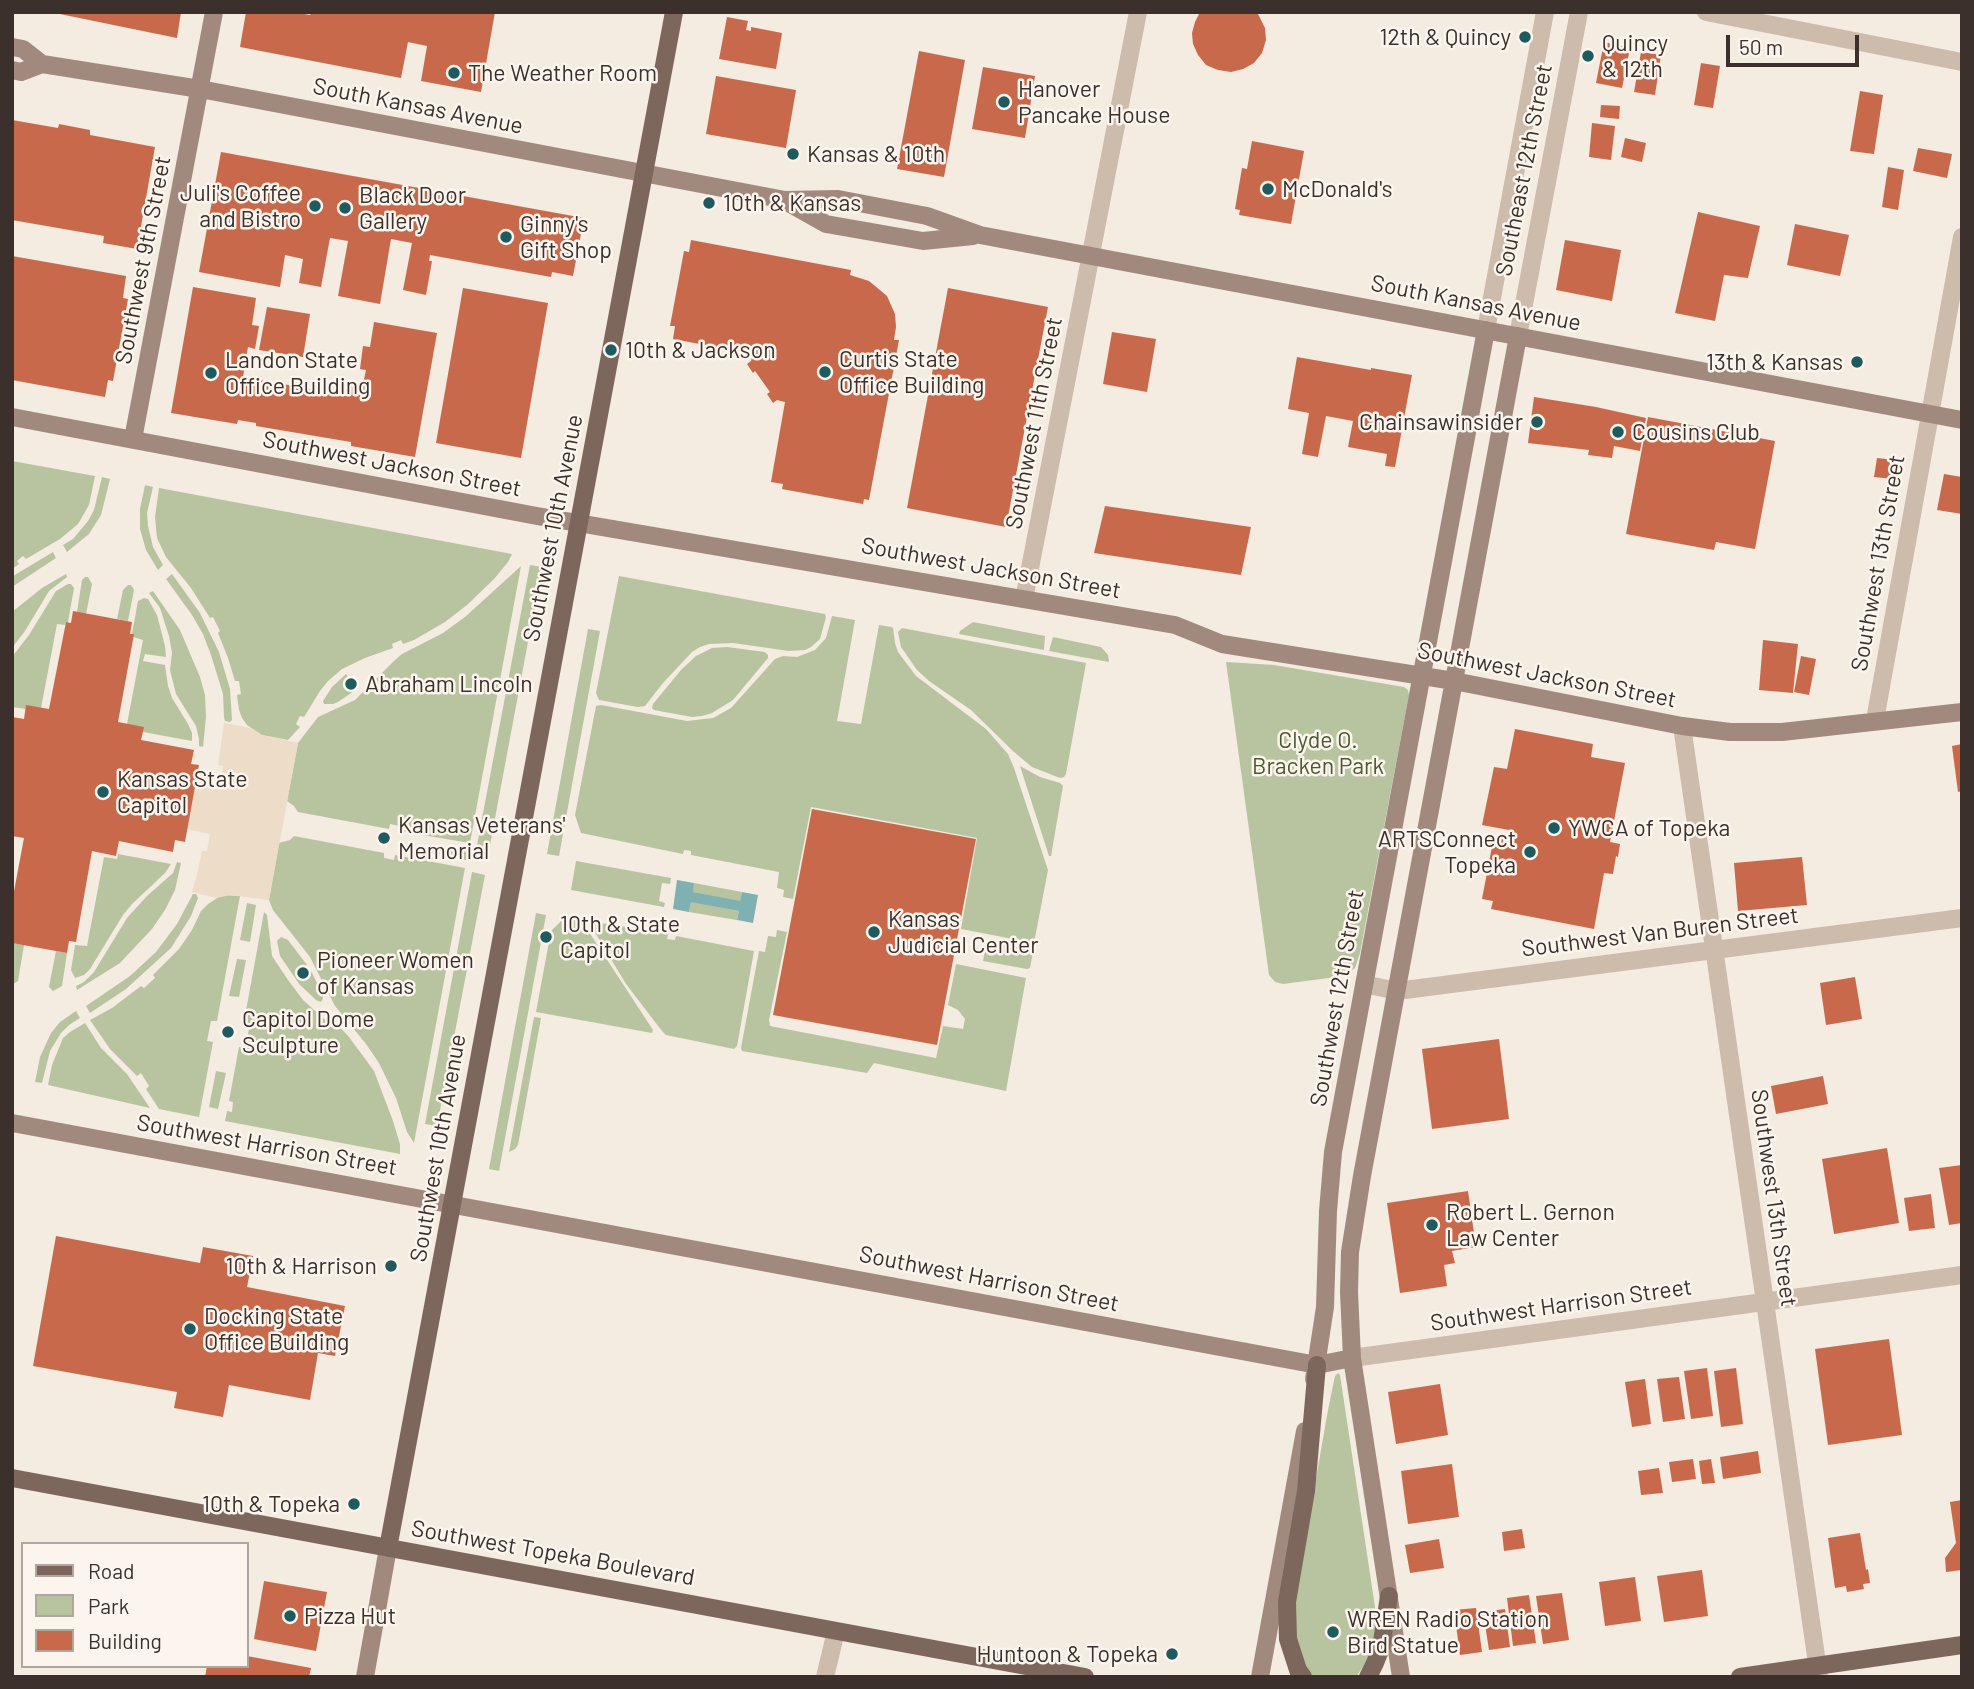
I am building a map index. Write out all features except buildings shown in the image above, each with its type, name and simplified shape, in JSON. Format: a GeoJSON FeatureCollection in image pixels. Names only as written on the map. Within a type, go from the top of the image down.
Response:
{"type":"FeatureCollection","features":[{"type":"Feature","properties":{"kind":"main road","name":"Southwest 9th Street"},"geometry":{"type":"LineString","coordinates":[[134,439],[214,12]]}},
{"type":"Feature","properties":{"kind":"main road","name":"Southwest 10th Avenue"},"geometry":{"type":"LineString","coordinates":[[365,1677],[674,12]]}},
{"type":"Feature","properties":{"kind":"main road","name":"South Kansas Avenue"},"geometry":{"type":"LineString","coordinates":[[12,47],[23,49],[42,64],[200,89],[785,200],[838,199],[927,216],[980,235],[1962,420]]}},
{"type":"Feature","properties":{"kind":"main road","name":"South Kansas Avenue"},"geometry":{"type":"LineString","coordinates":[[12,70],[21,72],[42,64]]}},
{"type":"Feature","properties":{"kind":"main road","name":"South Kansas Avenue"},"geometry":{"type":"LineString","coordinates":[[785,200],[826,224],[923,241],[980,235]]}},
{"type":"Feature","properties":{"kind":"main road","name":"Southwest 12th Street"},"geometry":{"type":"LineString","coordinates":[[1260,1677],[1317,1365],[1325,1307],[1328,1211],[1334,1152],[1486,330]]}},
{"type":"Feature","properties":{"kind":"main road"},"geometry":{"type":"LineString","coordinates":[[1401,1677],[1352,1358],[1350,1252],[1518,337]]}},
{"type":"Feature","properties":{"kind":"main road","name":"Southwest Jackson Street"},"geometry":{"type":"LineString","coordinates":[[12,417],[579,523],[1175,625],[1222,644],[1422,675],[1682,726],[1730,732],[1782,732],[1962,712]]}},
{"type":"Feature","properties":{"kind":"main road","name":"Southwest Harrison Street"},"geometry":{"type":"LineString","coordinates":[[12,1123],[1317,1365],[1352,1358]]}},
{"type":"Feature","properties":{"kind":"main road"},"geometry":{"type":"LineString","coordinates":[[1303,1677],[1298,1671],[1288,1639],[1287,1602],[1306,1491],[1317,1365]]}},
{"type":"Feature","properties":{"kind":"main road","name":"Southwest Topeka Boulevard"},"geometry":{"type":"LineString","coordinates":[[12,1478],[1085,1677]]}},
{"type":"Feature","properties":{"kind":"main road"},"geometry":{"type":"LineString","coordinates":[[1368,1677],[1381,1648],[1389,1596]]}},
{"type":"Feature","properties":{"kind":"main road"},"geometry":{"type":"LineString","coordinates":[[1740,1677],[1818,1671],[1962,1645]]}},
{"type":"Feature","properties":{"kind":"street","name":"Southwest 11th Street"},"geometry":{"type":"LineString","coordinates":[[1024,599],[1138,12]]}},
{"type":"Feature","properties":{"kind":"street","name":"Southeast 12th Street"},"geometry":{"type":"LineString","coordinates":[[1486,330],[1545,12]]}},
{"type":"Feature","properties":{"kind":"street","name":"Southeast 12th Street"},"geometry":{"type":"LineString","coordinates":[[1518,337],[1579,12]]}},
{"type":"Feature","properties":{"kind":"street"},"geometry":{"type":"LineString","coordinates":[[1706,12],[1962,62]]}},
{"type":"Feature","properties":{"kind":"street","name":"Southwest 13th Street"},"geometry":{"type":"LineString","coordinates":[[1875,720],[1962,237]]}},
{"type":"Feature","properties":{"kind":"street","name":"Southwest 13th Street"},"geometry":{"type":"LineString","coordinates":[[1682,726],[1818,1671]]}},
{"type":"Feature","properties":{"kind":"street","name":"Southwest Van Buren Street"},"geometry":{"type":"LineString","coordinates":[[1364,984],[1397,990],[1962,918]]}},
{"type":"Feature","properties":{"kind":"street","name":"Southwest Harrison Street"},"geometry":{"type":"LineString","coordinates":[[1352,1358],[1962,1275]]}},
{"type":"Feature","properties":{"kind":"street"},"geometry":{"type":"LineString","coordinates":[[825,1677],[836,1631]]}},
{"type":"Feature","properties":{"kind":"green space"},"geometry":{"type":"Polygon","coordinates":[[[12,461],[95,476],[89,505],[78,524],[60,539],[26,559],[23,556],[17,561],[19,564],[12,569],[12,461]]]}},
{"type":"Feature","properties":{"kind":"green space"},"geometry":{"type":"Polygon","coordinates":[[[102,477],[110,479],[101,515],[89,534],[67,552],[63,545],[73,539],[94,510],[102,477]]]}},
{"type":"Feature","properties":{"kind":"green space"},"geometry":{"type":"Polygon","coordinates":[[[145,485],[153,487],[147,513],[153,547],[163,565],[158,570],[146,550],[140,529],[140,509],[145,485]]]}},
{"type":"Feature","properties":{"kind":"green space"},"geometry":{"type":"Polygon","coordinates":[[[159,488],[512,554],[494,579],[445,622],[414,640],[403,644],[401,640],[392,644],[393,648],[342,669],[320,691],[304,717],[300,716],[296,724],[300,727],[288,740],[262,735],[242,718],[237,695],[241,694],[239,681],[235,681],[218,633],[220,631],[213,617],[210,618],[191,588],[166,557],[157,538],[155,517],[159,488]]]}},
{"type":"Feature","properties":{"kind":"green space"},"geometry":{"type":"Polygon","coordinates":[[[53,552],[56,558],[12,587],[13,576],[53,552]]]}},
{"type":"Feature","properties":{"kind":"green space"},"geometry":{"type":"Polygon","coordinates":[[[530,565],[542,567],[490,845],[486,847],[477,845],[530,565]]]}},
{"type":"Feature","properties":{"kind":"green space"},"geometry":{"type":"Polygon","coordinates":[[[521,566],[470,843],[399,831],[400,826],[390,824],[389,829],[298,812],[287,801],[298,743],[318,717],[355,700],[402,654],[443,633],[465,617],[521,566]]]}},
{"type":"Feature","properties":{"kind":"green space"},"geometry":{"type":"Polygon","coordinates":[[[66,574],[67,577],[49,591],[12,648],[12,612],[42,588],[66,574]]]}},
{"type":"Feature","properties":{"kind":"green space"},"geometry":{"type":"Polygon","coordinates":[[[172,574],[200,613],[219,652],[230,689],[230,722],[225,721],[223,694],[203,634],[166,579],[172,574]]]}},
{"type":"Feature","properties":{"kind":"green space"},"geometry":{"type":"Polygon","coordinates":[[[619,576],[825,614],[826,617],[820,639],[805,650],[789,651],[733,643],[709,644],[692,652],[645,706],[599,700],[596,693],[619,576]]]}},
{"type":"Feature","properties":{"kind":"green space"},"geometry":{"type":"Polygon","coordinates":[[[88,577],[92,584],[86,614],[77,612],[82,580],[88,577]]]}},
{"type":"Feature","properties":{"kind":"green space"},"geometry":{"type":"Polygon","coordinates":[[[68,584],[74,588],[68,622],[65,625],[57,624],[41,708],[12,707],[12,657],[56,591],[68,584]]]}},
{"type":"Feature","properties":{"kind":"green space"},"geometry":{"type":"Polygon","coordinates":[[[128,585],[134,590],[128,621],[117,619],[123,590],[128,585]]]}},
{"type":"Feature","properties":{"kind":"green space"},"geometry":{"type":"Polygon","coordinates":[[[153,591],[180,630],[200,677],[205,695],[206,717],[203,747],[199,746],[196,726],[176,694],[170,670],[172,653],[169,636],[160,608],[149,593],[153,591]]]}},
{"type":"Feature","properties":{"kind":"green space"},"geometry":{"type":"Polygon","coordinates":[[[148,599],[157,615],[166,657],[145,654],[143,661],[165,665],[172,698],[188,724],[192,741],[143,732],[127,724],[143,640],[133,637],[132,634],[138,601],[148,599]]]}},
{"type":"Feature","properties":{"kind":"green space"},"geometry":{"type":"Polygon","coordinates":[[[832,616],[855,620],[837,721],[861,724],[879,625],[891,627],[898,652],[916,676],[986,729],[1008,754],[1048,870],[1034,943],[961,929],[977,838],[811,807],[793,899],[783,897],[784,890],[777,888],[779,872],[691,855],[691,851],[684,850],[683,854],[581,833],[575,815],[596,706],[687,721],[713,718],[731,708],[775,659],[783,656],[797,657],[815,650],[826,638],[832,616]]]}},
{"type":"Feature","properties":{"kind":"green space"},"geometry":{"type":"Polygon","coordinates":[[[973,622],[1045,636],[1044,650],[959,634],[973,622]]]}},
{"type":"Feature","properties":{"kind":"green space"},"geometry":{"type":"Polygon","coordinates":[[[902,628],[1086,663],[1064,777],[1060,778],[1032,767],[971,710],[917,670],[901,647],[898,632],[902,628]]]}},
{"type":"Feature","properties":{"kind":"green space"},"geometry":{"type":"Polygon","coordinates":[[[588,629],[600,631],[559,856],[547,854],[588,629]]]}},
{"type":"Feature","properties":{"kind":"green space"},"geometry":{"type":"Polygon","coordinates":[[[1053,637],[1101,647],[1108,655],[1109,662],[1049,651],[1053,637]]]}},
{"type":"Feature","properties":{"kind":"green space"},"geometry":{"type":"Polygon","coordinates":[[[727,647],[765,652],[768,655],[733,700],[712,713],[692,717],[652,708],[681,670],[696,656],[712,648],[727,647]]]}},
{"type":"Feature","properties":{"kind":"green space","name":"Clyde O. Bracken Park"},"geometry":{"type":"Polygon","coordinates":[[[1226,662],[1274,665],[1404,687],[1408,690],[1360,953],[1355,968],[1344,976],[1283,984],[1275,982],[1269,975],[1226,662]]]}},
{"type":"Feature","properties":{"kind":"green space"},"geometry":{"type":"Polygon","coordinates":[[[346,674],[350,680],[346,683],[349,687],[353,684],[357,689],[338,702],[324,704],[323,701],[332,687],[346,674]]]}},
{"type":"Feature","properties":{"kind":"green space"},"geometry":{"type":"Polygon","coordinates":[[[1020,766],[1063,786],[1051,856],[1049,856],[1020,766]]]}},
{"type":"Feature","properties":{"kind":"green space"},"geometry":{"type":"Polygon","coordinates":[[[294,836],[384,853],[384,858],[394,860],[395,855],[465,868],[414,1143],[379,1063],[335,1006],[310,957],[273,910],[269,900],[279,843],[294,836]]]}},
{"type":"Feature","properties":{"kind":"green space"},"geometry":{"type":"Polygon","coordinates":[[[433,845],[468,852],[466,860],[431,854],[433,845]]]}},
{"type":"Feature","properties":{"kind":"green space"},"geometry":{"type":"Polygon","coordinates":[[[118,854],[171,864],[123,915],[90,969],[75,978],[71,970],[75,945],[87,946],[104,857],[117,859],[118,854]]]}},
{"type":"Feature","properties":{"kind":"green space"},"geometry":{"type":"Polygon","coordinates":[[[576,861],[671,878],[670,884],[662,883],[659,901],[665,903],[664,907],[571,890],[576,861]]]}},
{"type":"Feature","properties":{"kind":"green space"},"geometry":{"type":"Polygon","coordinates":[[[177,862],[181,863],[175,890],[152,929],[120,963],[77,990],[76,986],[94,972],[127,918],[173,873],[177,862]]]}},
{"type":"Feature","properties":{"kind":"green space"},"geometry":{"type":"Polygon","coordinates":[[[472,872],[485,875],[437,1126],[425,1124],[472,872]]]}},
{"type":"Feature","properties":{"kind":"green space"},"geometry":{"type":"Polygon","coordinates":[[[694,883],[742,892],[740,902],[692,892],[694,883]]]}},
{"type":"Feature","properties":{"kind":"green space"},"geometry":{"type":"Polygon","coordinates":[[[193,894],[198,898],[191,916],[171,948],[126,989],[90,1013],[86,1006],[130,976],[156,952],[177,924],[193,894]]]}},
{"type":"Feature","properties":{"kind":"green space"},"geometry":{"type":"Polygon","coordinates":[[[222,895],[240,896],[217,1021],[211,1021],[207,1041],[213,1042],[199,1117],[159,1109],[146,1089],[149,1086],[141,1073],[137,1076],[110,1049],[90,1020],[112,1008],[141,986],[144,988],[155,978],[153,975],[179,949],[201,911],[222,895]]]}},
{"type":"Feature","properties":{"kind":"green space"},"geometry":{"type":"Polygon","coordinates":[[[691,901],[739,911],[737,920],[689,912],[691,901]]]}},
{"type":"Feature","properties":{"kind":"green space"},"geometry":{"type":"Polygon","coordinates":[[[247,903],[256,905],[250,942],[240,940],[247,903]]]}},
{"type":"Feature","properties":{"kind":"green space"},"geometry":{"type":"Polygon","coordinates":[[[264,912],[267,915],[272,956],[288,980],[303,1000],[333,1027],[337,1024],[374,1071],[393,1121],[400,1154],[225,1121],[227,1111],[232,1112],[233,1102],[229,1101],[239,1047],[246,1047],[249,1028],[243,1027],[264,912]]]}},
{"type":"Feature","properties":{"kind":"green space"},"geometry":{"type":"Polygon","coordinates":[[[536,913],[546,915],[499,1171],[489,1169],[536,913]]]}},
{"type":"Feature","properties":{"kind":"green space"},"geometry":{"type":"Polygon","coordinates":[[[565,917],[580,919],[583,923],[653,1030],[652,1033],[536,1012],[551,931],[565,917]]]}},
{"type":"Feature","properties":{"kind":"green space"},"geometry":{"type":"Polygon","coordinates":[[[588,921],[668,934],[667,939],[675,940],[676,936],[754,951],[737,1046],[734,1049],[666,1035],[626,984],[588,921]]]}},
{"type":"Feature","properties":{"kind":"green space"},"geometry":{"type":"Polygon","coordinates":[[[777,930],[787,932],[770,1026],[936,1058],[943,1026],[963,1029],[965,1019],[958,1010],[948,1005],[956,964],[1026,978],[1006,1091],[874,1063],[867,1073],[742,1051],[759,951],[765,952],[768,936],[776,937],[777,930]]]}},
{"type":"Feature","properties":{"kind":"green space"},"geometry":{"type":"Polygon","coordinates":[[[281,937],[288,940],[307,965],[298,972],[302,977],[311,971],[322,993],[321,1002],[300,985],[280,956],[277,941],[281,937]]]}},
{"type":"Feature","properties":{"kind":"green space"},"geometry":{"type":"Polygon","coordinates":[[[987,941],[1031,950],[1033,952],[1030,968],[983,961],[987,941]]]}},
{"type":"Feature","properties":{"kind":"green space"},"geometry":{"type":"Polygon","coordinates":[[[12,943],[24,945],[18,981],[13,984],[12,943]]]}},
{"type":"Feature","properties":{"kind":"green space"},"geometry":{"type":"Polygon","coordinates":[[[56,951],[67,953],[62,986],[53,991],[49,987],[56,951]]]}},
{"type":"Feature","properties":{"kind":"green space"},"geometry":{"type":"Polygon","coordinates":[[[237,959],[246,960],[239,997],[229,996],[237,959]]]}},
{"type":"Feature","properties":{"kind":"green space"},"geometry":{"type":"Polygon","coordinates":[[[76,1011],[80,1018],[61,1033],[50,1051],[42,1083],[35,1082],[40,1057],[51,1033],[60,1022],[76,1011]]]}},
{"type":"Feature","properties":{"kind":"green space"},"geometry":{"type":"Polygon","coordinates":[[[534,1017],[541,1018],[518,1145],[509,1152],[534,1017]]]}},
{"type":"Feature","properties":{"kind":"green space"},"geometry":{"type":"Polygon","coordinates":[[[85,1023],[101,1048],[127,1074],[150,1108],[48,1085],[52,1065],[63,1038],[85,1023]]]}},
{"type":"Feature","properties":{"kind":"green space"},"geometry":{"type":"Polygon","coordinates":[[[216,1071],[226,1073],[218,1109],[209,1107],[216,1071]]]}},
{"type":"Feature","properties":{"kind":"green space"},"geometry":{"type":"Polygon","coordinates":[[[1338,1373],[1378,1627],[1368,1659],[1356,1677],[1312,1677],[1296,1645],[1294,1604],[1328,1410],[1335,1376],[1338,1373]]]}},
{"type":"Feature","properties":{"kind":"shaded area"},"geometry":{"type":"Polygon","coordinates":[[[224,723],[251,728],[262,735],[298,743],[269,900],[230,895],[217,898],[192,892],[202,851],[207,851],[210,834],[187,829],[196,781],[220,784],[223,766],[218,765],[224,723]]]}},
{"type":"Feature","properties":{"kind":"water"},"geometry":{"type":"Polygon","coordinates":[[[677,880],[694,883],[693,892],[740,901],[742,892],[758,895],[753,923],[737,920],[739,911],[691,902],[689,912],[673,909],[677,880]]]}},
{"type":"Feature","properties":{"kind":"place","name":"12th & Quincy"},"geometry":{"type":"Point","coordinates":[1525,37]}},
{"type":"Feature","properties":{"kind":"place","name":"Quincy & 12th"},"geometry":{"type":"Point","coordinates":[1588,56]}},
{"type":"Feature","properties":{"kind":"place","name":"The Weather Room"},"geometry":{"type":"Point","coordinates":[454,73]}},
{"type":"Feature","properties":{"kind":"place","name":"Hanover Pancake House"},"geometry":{"type":"Point","coordinates":[1004,102]}},
{"type":"Feature","properties":{"kind":"place","name":"Kansas & 10th"},"geometry":{"type":"Point","coordinates":[793,154]}},
{"type":"Feature","properties":{"kind":"place","name":"McDonald's"},"geometry":{"type":"Point","coordinates":[1268,189]}},
{"type":"Feature","properties":{"kind":"place","name":"10th & Kansas"},"geometry":{"type":"Point","coordinates":[709,203]}},
{"type":"Feature","properties":{"kind":"place","name":"Juli's Coffee and Bistro"},"geometry":{"type":"Point","coordinates":[315,206]}},
{"type":"Feature","properties":{"kind":"place","name":"Black Door Gallery"},"geometry":{"type":"Point","coordinates":[345,208]}},
{"type":"Feature","properties":{"kind":"place","name":"Ginny's Gift Shop"},"geometry":{"type":"Point","coordinates":[506,237]}},
{"type":"Feature","properties":{"kind":"place","name":"10th & Jackson"},"geometry":{"type":"Point","coordinates":[611,350]}},
{"type":"Feature","properties":{"kind":"place","name":"13th & Kansas"},"geometry":{"type":"Point","coordinates":[1857,362]}},
{"type":"Feature","properties":{"kind":"place","name":"Curtis State Office Building"},"geometry":{"type":"Point","coordinates":[825,372]}},
{"type":"Feature","properties":{"kind":"place","name":"Landon State Office Building"},"geometry":{"type":"Point","coordinates":[211,373]}},
{"type":"Feature","properties":{"kind":"place","name":"Chainsawinsider"},"geometry":{"type":"Point","coordinates":[1537,422]}},
{"type":"Feature","properties":{"kind":"place","name":"Cousins Club"},"geometry":{"type":"Point","coordinates":[1618,432]}},
{"type":"Feature","properties":{"kind":"place","name":"Abraham Lincoln"},"geometry":{"type":"Point","coordinates":[351,684]}},
{"type":"Feature","properties":{"kind":"place","name":"Kansas State Capitol"},"geometry":{"type":"Point","coordinates":[103,792]}},
{"type":"Feature","properties":{"kind":"place","name":"YWCA of Topeka"},"geometry":{"type":"Point","coordinates":[1554,828]}},
{"type":"Feature","properties":{"kind":"place","name":"Kansas Veterans' Memorial"},"geometry":{"type":"Point","coordinates":[384,838]}},
{"type":"Feature","properties":{"kind":"place","name":"ARTSConnect Topeka"},"geometry":{"type":"Point","coordinates":[1530,852]}},
{"type":"Feature","properties":{"kind":"place","name":"Kansas Judicial Center"},"geometry":{"type":"Point","coordinates":[874,932]}},
{"type":"Feature","properties":{"kind":"place","name":"10th & State Capitol"},"geometry":{"type":"Point","coordinates":[546,937]}},
{"type":"Feature","properties":{"kind":"place","name":"Pioneer Women of Kansas"},"geometry":{"type":"Point","coordinates":[303,973]}},
{"type":"Feature","properties":{"kind":"place","name":"Capitol Dome Sculpture"},"geometry":{"type":"Point","coordinates":[228,1032]}},
{"type":"Feature","properties":{"kind":"place","name":"Robert L. Gernon Law Center"},"geometry":{"type":"Point","coordinates":[1432,1225]}},
{"type":"Feature","properties":{"kind":"place","name":"10th & Harrison"},"geometry":{"type":"Point","coordinates":[391,1266]}},
{"type":"Feature","properties":{"kind":"place","name":"Docking State Office Building"},"geometry":{"type":"Point","coordinates":[190,1329]}},
{"type":"Feature","properties":{"kind":"place","name":"10th & Topeka"},"geometry":{"type":"Point","coordinates":[354,1504]}},
{"type":"Feature","properties":{"kind":"place","name":"Pizza Hut"},"geometry":{"type":"Point","coordinates":[290,1616]}},
{"type":"Feature","properties":{"kind":"place","name":"WREN Radio Station Bird Statue"},"geometry":{"type":"Point","coordinates":[1333,1632]}},
{"type":"Feature","properties":{"kind":"place","name":"Huntoon & Topeka"},"geometry":{"type":"Point","coordinates":[1172,1654]}}]}
